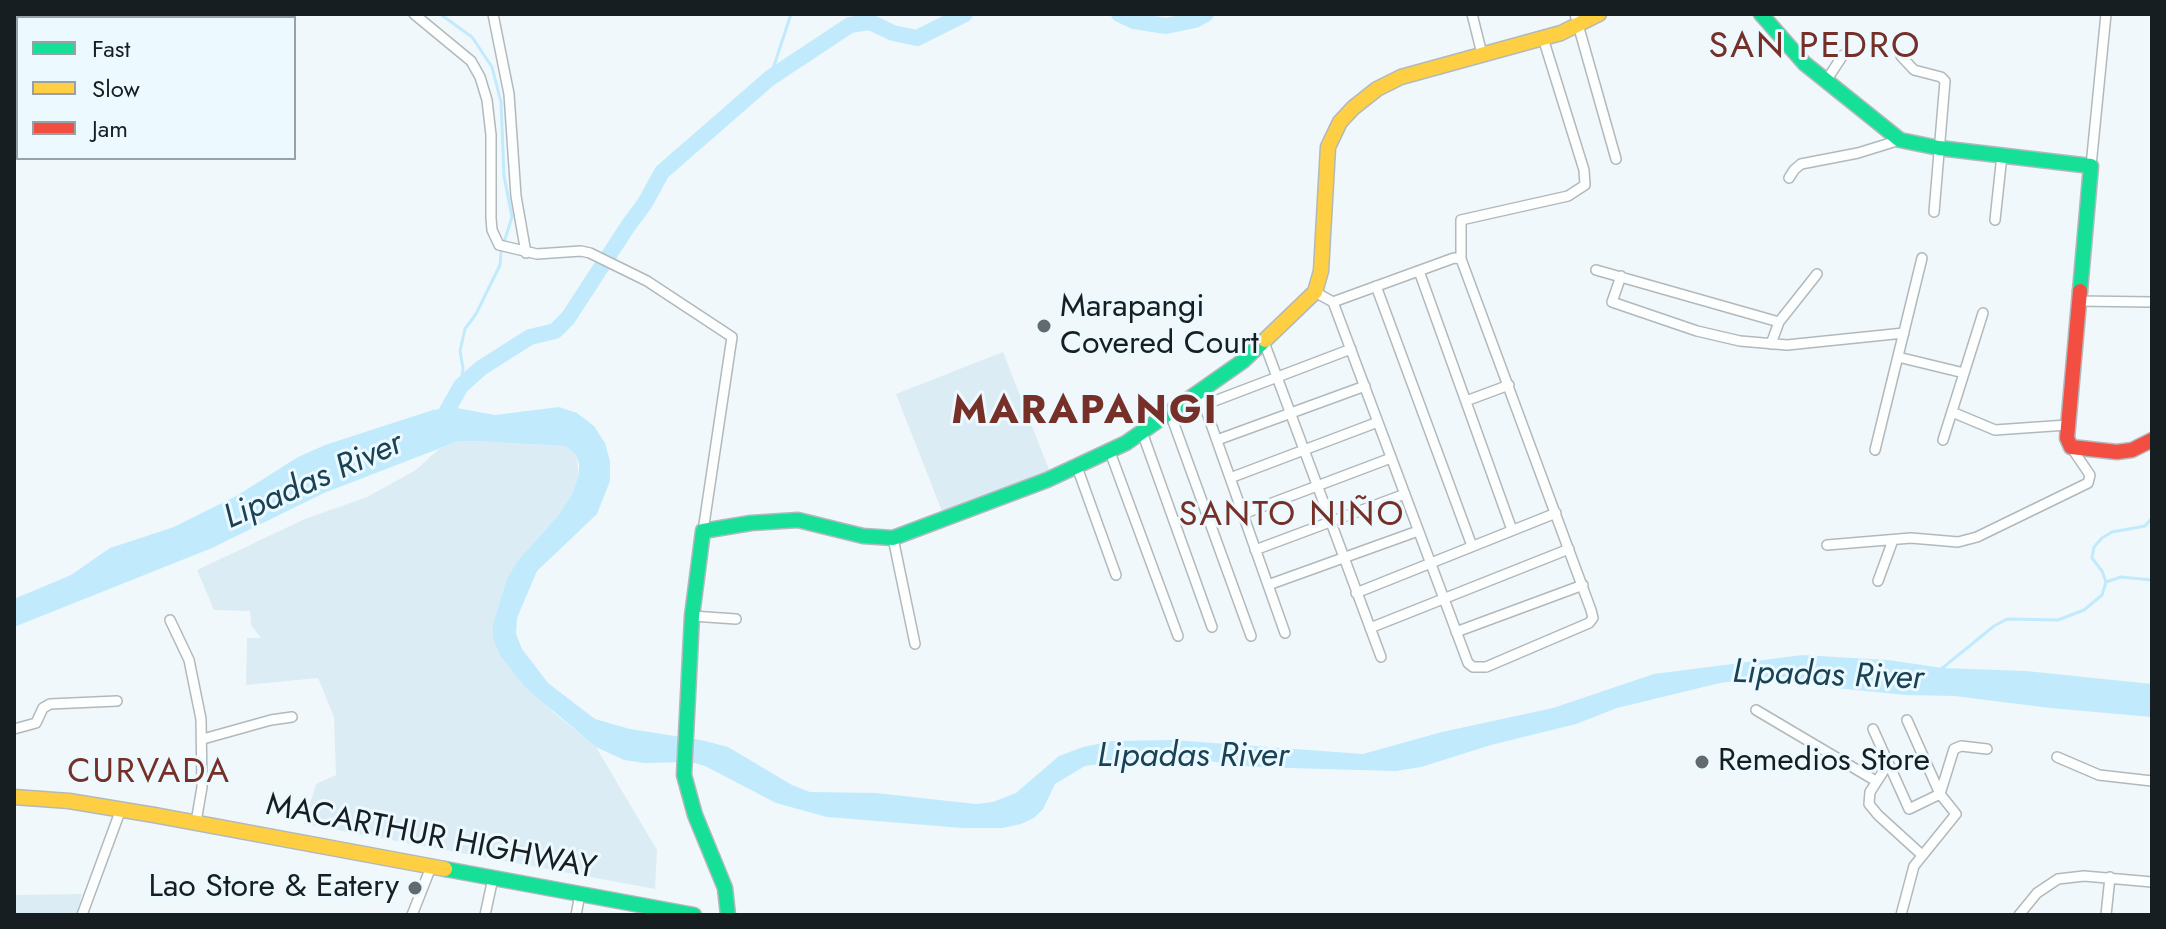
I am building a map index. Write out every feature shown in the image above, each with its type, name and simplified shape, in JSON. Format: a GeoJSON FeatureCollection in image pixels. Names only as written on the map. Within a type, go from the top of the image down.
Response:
{"type":"FeatureCollection","features":[{"type":"Feature","properties":{"kind":"main road"},"geometry":{"type":"LineString","coordinates":[[728,915],[728,897],[692,807],[684,765],[692,616],[703,531],[751,523],[798,520],[863,536],[893,538],[1077,467],[1110,452],[1170,413],[1202,399],[1315,292],[1321,271],[1328,147],[1340,122],[1366,96],[1386,83],[1418,71],[1543,38],[1577,20],[1599,14]]}},
{"type":"Feature","properties":{"kind":"main road"},"geometry":{"type":"LineString","coordinates":[[1761,14],[1790,50],[1900,140],[1939,148],[2091,166],[2067,425],[2071,447],[2126,451],[2152,440]]}},
{"type":"Feature","properties":{"kind":"main road","name":"MACARTHUR HIGHWAY"},"geometry":{"type":"LineString","coordinates":[[14,797],[69,801],[196,822],[694,915]]}},
{"type":"Feature","properties":{"kind":"street"},"geometry":{"type":"LineString","coordinates":[[414,14],[465,55],[480,77],[487,100],[491,135],[491,218],[503,247],[526,253],[590,253],[662,290],[732,337],[703,531]]}},
{"type":"Feature","properties":{"kind":"street"},"geometry":{"type":"LineString","coordinates":[[493,14],[509,94],[516,196],[526,253]]}},
{"type":"Feature","properties":{"kind":"street"},"geometry":{"type":"LineString","coordinates":[[1472,14],[1482,54]]}},
{"type":"Feature","properties":{"kind":"street"},"geometry":{"type":"LineString","coordinates":[[2091,166],[2106,14]]}},
{"type":"Feature","properties":{"kind":"street"},"geometry":{"type":"LineString","coordinates":[[1577,20],[1616,159]]}},
{"type":"Feature","properties":{"kind":"street"},"geometry":{"type":"LineString","coordinates":[[1315,292],[1333,302],[1468,663],[1473,667],[1486,667],[1592,621],[1593,614],[1583,585],[1461,259],[1461,220],[1568,196],[1585,185],[1584,170],[1543,38]]}},
{"type":"Feature","properties":{"kind":"street"},"geometry":{"type":"LineString","coordinates":[[1826,81],[1843,55]]}},
{"type":"Feature","properties":{"kind":"street"},"geometry":{"type":"LineString","coordinates":[[1901,56],[1914,70],[1941,77],[1945,81],[1934,212]]}},
{"type":"Feature","properties":{"kind":"street"},"geometry":{"type":"LineString","coordinates":[[1789,178],[1801,164],[1858,153],[1900,140]]}},
{"type":"Feature","properties":{"kind":"street"},"geometry":{"type":"LineString","coordinates":[[1995,220],[2002,155]]}},
{"type":"Feature","properties":{"kind":"street"},"geometry":{"type":"LineString","coordinates":[[1333,302],[1454,258],[1461,259]]}},
{"type":"Feature","properties":{"kind":"street"},"geometry":{"type":"LineString","coordinates":[[1875,450],[1922,258]]}},
{"type":"Feature","properties":{"kind":"street"},"geometry":{"type":"LineString","coordinates":[[1596,270],[1779,322]]}},
{"type":"Feature","properties":{"kind":"street"},"geometry":{"type":"LineString","coordinates":[[1419,271],[1512,530]]}},
{"type":"Feature","properties":{"kind":"street"},"geometry":{"type":"LineString","coordinates":[[1771,344],[1779,322],[1817,274]]}},
{"type":"Feature","properties":{"kind":"street"},"geometry":{"type":"LineString","coordinates":[[1621,276],[1612,302],[1697,331],[1740,341],[1803,344],[1904,333]]}},
{"type":"Feature","properties":{"kind":"street"},"geometry":{"type":"LineString","coordinates":[[1376,286],[1472,546]]}},
{"type":"Feature","properties":{"kind":"street"},"geometry":{"type":"LineString","coordinates":[[2077,301],[2152,302]]}},
{"type":"Feature","properties":{"kind":"street"},"geometry":{"type":"LineString","coordinates":[[1943,440],[1983,313]]}},
{"type":"Feature","properties":{"kind":"street"},"geometry":{"type":"LineString","coordinates":[[1264,342],[1381,657]]}},
{"type":"Feature","properties":{"kind":"street"},"geometry":{"type":"LineString","coordinates":[[1285,633],[1202,399],[1277,377],[1351,349]]}},
{"type":"Feature","properties":{"kind":"street"},"geometry":{"type":"LineString","coordinates":[[1898,357],[1964,373]]}},
{"type":"Feature","properties":{"kind":"street"},"geometry":{"type":"LineString","coordinates":[[1466,401],[1509,385]]}},
{"type":"Feature","properties":{"kind":"street"},"geometry":{"type":"LineString","coordinates":[[1217,440],[1365,386]]}},
{"type":"Feature","properties":{"kind":"street"},"geometry":{"type":"LineString","coordinates":[[1952,412],[1995,430],[2067,425]]}},
{"type":"Feature","properties":{"kind":"street"},"geometry":{"type":"LineString","coordinates":[[1170,413],[1251,636]]}},
{"type":"Feature","properties":{"kind":"street"},"geometry":{"type":"LineString","coordinates":[[1230,478],[1378,422]]}},
{"type":"Feature","properties":{"kind":"street"},"geometry":{"type":"LineString","coordinates":[[1142,432],[1212,627]]}},
{"type":"Feature","properties":{"kind":"street"},"geometry":{"type":"LineString","coordinates":[[1827,545],[1893,540],[1968,540],[2090,481],[2090,475],[2071,447]]}},
{"type":"Feature","properties":{"kind":"street"},"geometry":{"type":"LineString","coordinates":[[1110,452],[1178,636]]}},
{"type":"Feature","properties":{"kind":"street"},"geometry":{"type":"LineString","coordinates":[[1243,514],[1391,458]]}},
{"type":"Feature","properties":{"kind":"street"},"geometry":{"type":"LineString","coordinates":[[1077,467],[1116,575]]}},
{"type":"Feature","properties":{"kind":"street"},"geometry":{"type":"LineString","coordinates":[[1255,550],[1405,494]]}},
{"type":"Feature","properties":{"kind":"street"},"geometry":{"type":"LineString","coordinates":[[1356,593],[1556,513]]}},
{"type":"Feature","properties":{"kind":"street"},"geometry":{"type":"LineString","coordinates":[[1268,585],[1418,531]]}},
{"type":"Feature","properties":{"kind":"street"},"geometry":{"type":"LineString","coordinates":[[893,538],[915,644]]}},
{"type":"Feature","properties":{"kind":"street"},"geometry":{"type":"LineString","coordinates":[[1878,581],[1893,540]]}},
{"type":"Feature","properties":{"kind":"street"},"geometry":{"type":"LineString","coordinates":[[1370,628],[1569,549]]}},
{"type":"Feature","properties":{"kind":"street"},"geometry":{"type":"LineString","coordinates":[[1456,632],[1583,585]]}},
{"type":"Feature","properties":{"kind":"street"},"geometry":{"type":"LineString","coordinates":[[692,616],[736,619]]}},
{"type":"Feature","properties":{"kind":"street"},"geometry":{"type":"LineString","coordinates":[[170,620],[193,673],[203,739],[202,787],[196,822]]}},
{"type":"Feature","properties":{"kind":"street"},"geometry":{"type":"LineString","coordinates":[[14,729],[36,723],[43,708],[50,704],[117,701]]}},
{"type":"Feature","properties":{"kind":"street"},"geometry":{"type":"LineString","coordinates":[[1756,710],[1876,781]]}},
{"type":"Feature","properties":{"kind":"street"},"geometry":{"type":"LineString","coordinates":[[203,739],[292,717]]}},
{"type":"Feature","properties":{"kind":"street"},"geometry":{"type":"LineString","coordinates":[[1901,915],[1910,877],[1922,855],[1956,814],[1940,794],[1907,720]]}},
{"type":"Feature","properties":{"kind":"street"},"geometry":{"type":"LineString","coordinates":[[1873,729],[1909,809],[1940,794],[1954,749],[1961,746],[1987,749]]}},
{"type":"Feature","properties":{"kind":"street"},"geometry":{"type":"LineString","coordinates":[[2057,757],[2099,775],[2152,781]]}},
{"type":"Feature","properties":{"kind":"street"},"geometry":{"type":"LineString","coordinates":[[1888,764],[1869,798],[1872,809],[1922,855]]}},
{"type":"Feature","properties":{"kind":"street"},"geometry":{"type":"LineString","coordinates":[[82,915],[121,809]]}},
{"type":"Feature","properties":{"kind":"street"},"geometry":{"type":"LineString","coordinates":[[412,915],[431,867]]}},
{"type":"Feature","properties":{"kind":"street"},"geometry":{"type":"LineString","coordinates":[[2019,915],[2037,893],[2058,879],[2084,876],[2152,882]]}},
{"type":"Feature","properties":{"kind":"street"},"geometry":{"type":"LineString","coordinates":[[2106,915],[2110,877]]}},
{"type":"Feature","properties":{"kind":"street"},"geometry":{"type":"LineString","coordinates":[[485,915],[493,878]]}},
{"type":"Feature","properties":{"kind":"street"},"geometry":{"type":"LineString","coordinates":[[576,915],[580,894]]}},
{"type":"Feature","properties":{"kind":"shaded area"},"geometry":{"type":"Polygon","coordinates":[[[1003,352],[1050,472],[943,514],[896,394],[1003,352]]]}},
{"type":"Feature","properties":{"kind":"shaded area"},"geometry":{"type":"Polygon","coordinates":[[[456,442],[565,446],[576,455],[579,474],[573,492],[506,581],[493,624],[553,712],[596,747],[657,850],[655,889],[304,824],[316,784],[336,775],[334,717],[318,678],[246,685],[247,638],[261,638],[251,625],[250,611],[214,610],[197,570],[305,519],[367,497],[416,470],[439,449],[456,442]]]}},
{"type":"Feature","properties":{"kind":"shaded area"},"geometry":{"type":"Polygon","coordinates":[[[82,894],[76,915],[14,915],[14,895],[82,894]]]}},
{"type":"Feature","properties":{"kind":"water","name":"Lipadas River"},"geometry":{"type":"Polygon","coordinates":[[[451,407],[495,415],[559,407],[577,413],[594,426],[605,443],[610,461],[610,481],[597,514],[537,571],[517,618],[516,634],[522,649],[548,683],[595,719],[630,729],[728,747],[792,785],[810,792],[876,793],[976,804],[993,802],[1016,793],[1059,756],[1112,741],[1173,740],[1363,754],[1442,732],[1553,708],[1654,674],[1802,655],[1888,660],[1943,668],[2026,671],[2152,684],[2152,717],[1954,696],[1826,687],[1786,677],[1766,677],[1720,683],[1617,708],[1576,724],[1491,745],[1421,767],[1396,771],[1254,767],[1163,755],[1085,766],[1055,784],[1043,809],[1034,818],[1002,828],[963,828],[827,817],[776,803],[705,766],[691,762],[644,763],[624,760],[596,747],[525,687],[500,655],[493,638],[493,624],[506,581],[517,562],[560,513],[573,492],[579,464],[576,455],[565,446],[471,441],[456,442],[324,493],[212,548],[14,627],[14,599],[71,575],[110,548],[174,527],[238,495],[298,457],[325,445],[451,407]]]}},
{"type":"Feature","properties":{"kind":"waterway"},"geometry":{"type":"LineString","coordinates":[[440,14],[472,37],[492,67],[501,102],[504,176],[512,217],[500,265],[476,314],[465,329],[460,351],[463,368],[461,386]]}},
{"type":"Feature","properties":{"kind":"waterway"},"geometry":{"type":"LineString","coordinates":[[770,78],[791,14]]}},
{"type":"Feature","properties":{"kind":"waterway"},"geometry":{"type":"LineString","coordinates":[[439,425],[461,386],[481,368],[530,337],[555,331],[568,318],[645,203],[662,172],[770,78],[850,25],[870,22],[893,33],[917,38],[965,14]]}},
{"type":"Feature","properties":{"kind":"waterway"},"geometry":{"type":"LineString","coordinates":[[1119,14],[1134,21],[1166,26],[1195,20],[1206,14]]}},
{"type":"Feature","properties":{"kind":"waterway","name":"Lipadas River"},"geometry":{"type":"LineString","coordinates":[[1940,670],[2007,619],[2058,620],[2084,610],[2102,595],[2106,582],[2092,558],[2094,547],[2112,532],[2145,526],[2152,518]]}},
{"type":"Feature","properties":{"kind":"waterway"},"geometry":{"type":"LineString","coordinates":[[2106,582],[2121,577],[2152,580]]}},
{"type":"Feature","properties":{"kind":"traffic: fast"},"geometry":{"type":"LineString","coordinates":[[1761,14],[1804,63],[1900,140],[1939,148],[2091,166],[2080,291]]}},
{"type":"Feature","properties":{"kind":"traffic: fast"},"geometry":{"type":"LineString","coordinates":[[728,915],[725,888],[695,815],[684,775],[692,616],[703,531],[751,523],[798,520],[863,536],[893,538],[1047,480],[1126,443],[1243,361],[1265,340]]}},
{"type":"Feature","properties":{"kind":"traffic: fast"},"geometry":{"type":"LineString","coordinates":[[445,869],[694,915]]}},
{"type":"Feature","properties":{"kind":"traffic: slow"},"geometry":{"type":"LineString","coordinates":[[1265,340],[1315,292],[1321,271],[1328,147],[1340,122],[1353,108],[1377,89],[1401,77],[1561,33],[1599,14]]}},
{"type":"Feature","properties":{"kind":"traffic: slow"},"geometry":{"type":"LineString","coordinates":[[14,797],[69,801],[154,815],[445,869]]}},
{"type":"Feature","properties":{"kind":"traffic: jam"},"geometry":{"type":"LineString","coordinates":[[2080,291],[2067,438],[2071,447],[2117,452],[2132,450],[2152,440]]}},
{"type":"Feature","properties":{"kind":"place","name":"Marapangi Covered Court"},"geometry":{"type":"Point","coordinates":[1044,326]}},
{"type":"Feature","properties":{"kind":"place","name":"Remedios Store"},"geometry":{"type":"Point","coordinates":[1702,762]}},
{"type":"Feature","properties":{"kind":"place","name":"Lao Store & Eatery"},"geometry":{"type":"Point","coordinates":[415,888]}},
{"type":"Feature","properties":{"kind":"district","name":"SAN PEDRO"},"geometry":{"type":"Point","coordinates":[1815,48]}},
{"type":"Feature","properties":{"kind":"district","name":"MARAPANGI"},"geometry":{"type":"Point","coordinates":[1085,413]}},
{"type":"Feature","properties":{"kind":"district","name":"SANTO NIÑO"},"geometry":{"type":"Point","coordinates":[1292,517]}},
{"type":"Feature","properties":{"kind":"district","name":"CURVADA"},"geometry":{"type":"Point","coordinates":[149,774]}}]}
